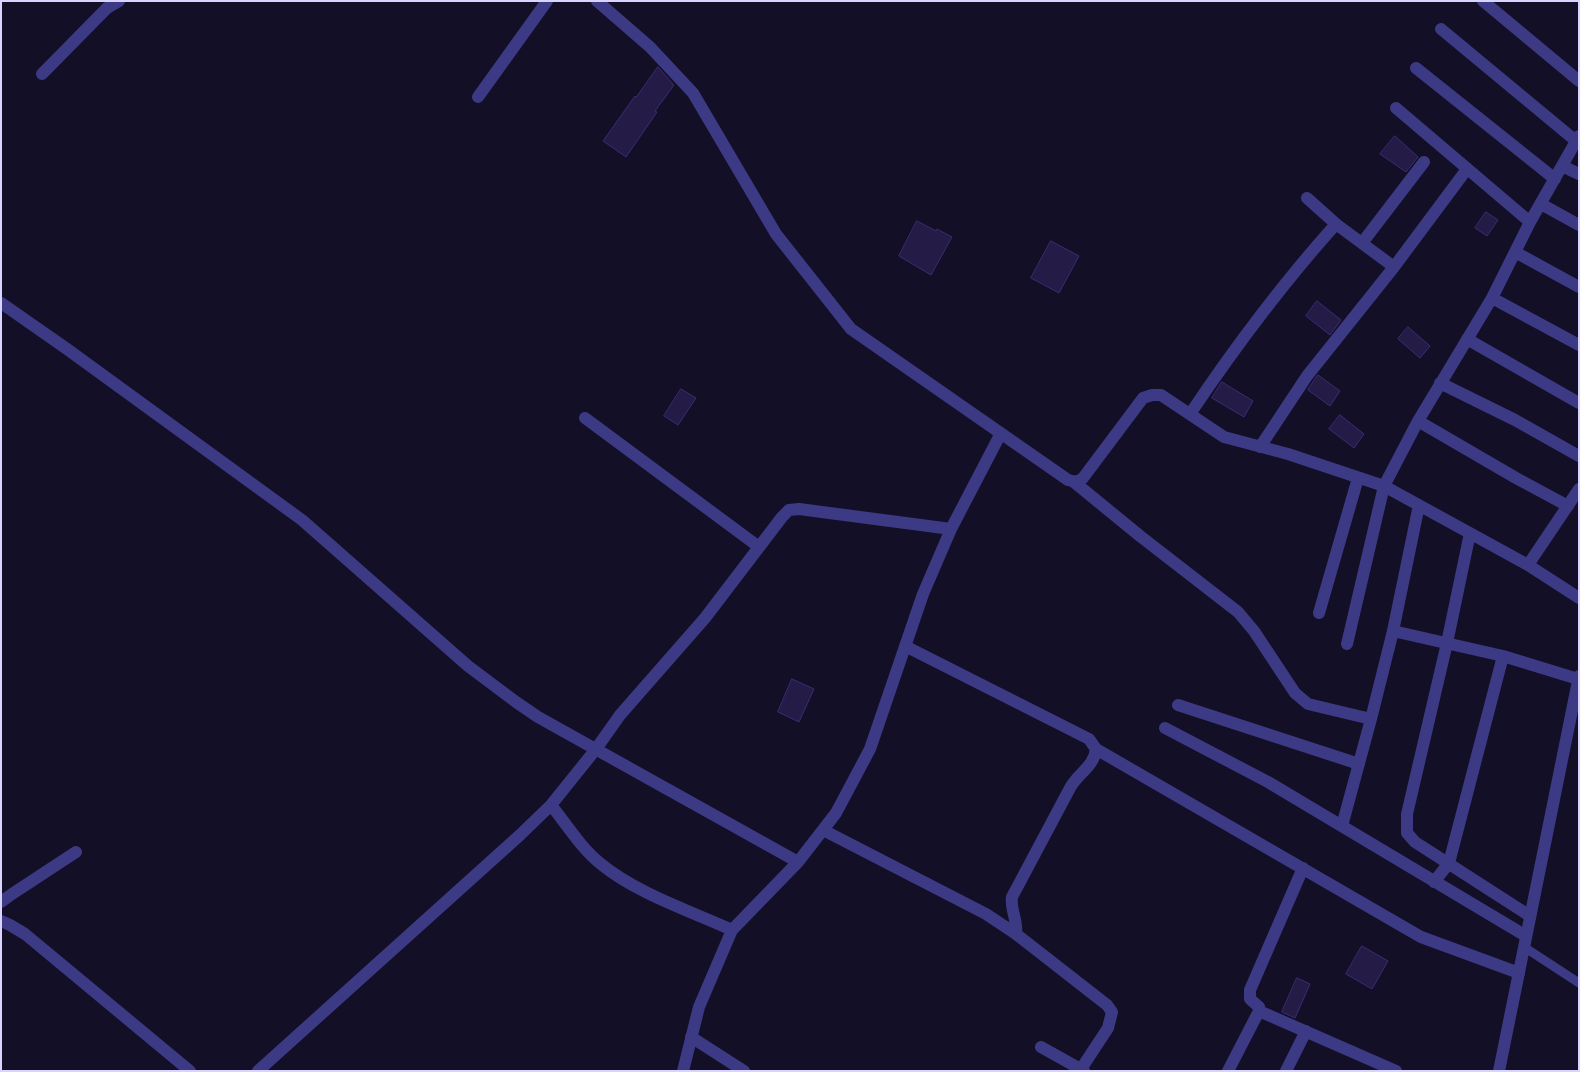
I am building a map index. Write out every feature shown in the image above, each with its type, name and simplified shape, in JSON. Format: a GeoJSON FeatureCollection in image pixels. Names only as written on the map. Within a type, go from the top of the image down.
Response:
{"type":"FeatureCollection","features":[{"type":"Feature","properties":{"kind":"street"},"geometry":{"type":"LineString","coordinates":[[42,74],[107,8],[119,1]]}},
{"type":"Feature","properties":{"kind":"street"},"geometry":{"type":"LineString","coordinates":[[478,97],[547,1]]}},
{"type":"Feature","properties":{"kind":"street"},"geometry":{"type":"LineString","coordinates":[[597,1],[650,46],[693,93],[776,234],[851,329],[1068,480],[1074,482],[1238,612],[1254,631],[1301,700],[1318,707],[1371,720]]}},
{"type":"Feature","properties":{"kind":"street"},"geometry":{"type":"LineString","coordinates":[[1483,1],[1579,80]]}},
{"type":"Feature","properties":{"kind":"street"},"geometry":{"type":"LineString","coordinates":[[1347,644],[1384,486],[1418,421],[1492,298],[1530,222],[1578,138],[1441,28]]}},
{"type":"Feature","properties":{"kind":"street"},"geometry":{"type":"LineString","coordinates":[[1416,68],[1555,179]]}},
{"type":"Feature","properties":{"kind":"street"},"geometry":{"type":"LineString","coordinates":[[1396,108],[1530,222]]}},
{"type":"Feature","properties":{"kind":"street"},"geometry":{"type":"LineString","coordinates":[[1362,243],[1424,162]]}},
{"type":"Feature","properties":{"kind":"street"},"geometry":{"type":"LineString","coordinates":[[1562,166],[1579,174]]}},
{"type":"Feature","properties":{"kind":"street"},"geometry":{"type":"LineString","coordinates":[[1260,447],[1307,376],[1394,267],[1467,169]]}},
{"type":"Feature","properties":{"kind":"street"},"geometry":{"type":"LineString","coordinates":[[1307,198],[1336,224],[1394,267]]}},
{"type":"Feature","properties":{"kind":"street"},"geometry":{"type":"LineString","coordinates":[[1540,204],[1579,225]]}},
{"type":"Feature","properties":{"kind":"street"},"geometry":{"type":"LineString","coordinates":[[1190,414],[1230,355],[1304,260],[1336,224]]}},
{"type":"Feature","properties":{"kind":"street"},"geometry":{"type":"LineString","coordinates":[[1515,252],[1579,287]]}},
{"type":"Feature","properties":{"kind":"street"},"geometry":{"type":"LineString","coordinates":[[1492,298],[1579,345]]}},
{"type":"Feature","properties":{"kind":"street"},"geometry":{"type":"LineString","coordinates":[[1,303],[75,354],[302,520],[468,666],[495,687],[538,717],[798,862]]}},
{"type":"Feature","properties":{"kind":"street"},"geometry":{"type":"LineString","coordinates":[[1467,339],[1579,403]]}},
{"type":"Feature","properties":{"kind":"street"},"geometry":{"type":"LineString","coordinates":[[1440,383],[1515,420],[1579,456]]}},
{"type":"Feature","properties":{"kind":"street"},"geometry":{"type":"LineString","coordinates":[[1074,482],[1080,481],[1083,478],[1144,398],[1152,395],[1161,395],[1224,437],[1288,454],[1384,486],[1528,566],[1579,598]]}},
{"type":"Feature","properties":{"kind":"street"},"geometry":{"type":"LineString","coordinates":[[585,418],[759,546]]}},
{"type":"Feature","properties":{"kind":"street"},"geometry":{"type":"LineString","coordinates":[[1418,421],[1568,506]]}},
{"type":"Feature","properties":{"kind":"street"},"geometry":{"type":"LineString","coordinates":[[683,1071],[703,996],[732,930],[798,862],[836,813],[870,749],[923,594],[951,529],[1001,432]]}},
{"type":"Feature","properties":{"kind":"street"},"geometry":{"type":"LineString","coordinates":[[1319,613],[1358,478]]}},
{"type":"Feature","properties":{"kind":"street"},"geometry":{"type":"LineString","coordinates":[[1528,566],[1579,489]]}},
{"type":"Feature","properties":{"kind":"street"},"geometry":{"type":"LineString","coordinates":[[1342,826],[1393,631],[1419,506]]}},
{"type":"Feature","properties":{"kind":"street"},"geometry":{"type":"LineString","coordinates":[[258,1071],[551,805],[620,715],[705,618],[759,546],[789,510],[798,509],[951,529]]}},
{"type":"Feature","properties":{"kind":"street"},"geometry":{"type":"LineString","coordinates":[[1470,533],[1406,822],[1406,833],[1415,842],[1530,916]]}},
{"type":"Feature","properties":{"kind":"street"},"geometry":{"type":"LineString","coordinates":[[1393,631],[1503,656],[1578,677],[1499,1071]]}},
{"type":"Feature","properties":{"kind":"street"},"geometry":{"type":"LineString","coordinates":[[905,646],[1089,739],[1096,750],[1421,937],[1518,973]]}},
{"type":"Feature","properties":{"kind":"street"},"geometry":{"type":"LineString","coordinates":[[1434,882],[1449,863],[1503,656]]}},
{"type":"Feature","properties":{"kind":"street"},"geometry":{"type":"LineString","coordinates":[[1178,705],[1359,764]]}},
{"type":"Feature","properties":{"kind":"street"},"geometry":{"type":"LineString","coordinates":[[1165,728],[1268,782],[1434,882],[1525,941]]}},
{"type":"Feature","properties":{"kind":"street"},"geometry":{"type":"LineString","coordinates":[[1016,934],[1017,926],[1011,902],[1012,896],[1070,788],[1075,780],[1092,764],[1096,756],[1096,750]]}},
{"type":"Feature","properties":{"kind":"street"},"geometry":{"type":"LineString","coordinates":[[551,805],[583,846],[600,863],[618,876],[648,893],[732,930]]}},
{"type":"Feature","properties":{"kind":"street"},"geometry":{"type":"LineString","coordinates":[[823,830],[986,914],[1016,934],[1107,1005],[1112,1012],[1108,1028],[1083,1070],[1041,1046]]}},
{"type":"Feature","properties":{"kind":"street"},"geometry":{"type":"LineString","coordinates":[[1,902],[76,852]]}},
{"type":"Feature","properties":{"kind":"street"},"geometry":{"type":"LineString","coordinates":[[1303,868],[1250,990],[1250,998],[1259,1007],[1259,1010],[1396,1071]]}},
{"type":"Feature","properties":{"kind":"street"},"geometry":{"type":"LineString","coordinates":[[1,921],[25,934],[190,1071]]}},
{"type":"Feature","properties":{"kind":"street"},"geometry":{"type":"LineString","coordinates":[[1228,1071],[1259,1010]]}},
{"type":"Feature","properties":{"kind":"street"},"geometry":{"type":"LineString","coordinates":[[1286,1071],[1306,1031]]}},
{"type":"Feature","properties":{"kind":"street"},"geometry":{"type":"LineString","coordinates":[[691,1037],[744,1071]]}},
{"type":"Feature","properties":{"kind":"lane"},"geometry":{"type":"LineString","coordinates":[[1525,941],[1579,984]]}},
{"type":"Feature","properties":{"kind":"building"},"geometry":{"type":"Polygon","coordinates":[[[658,67],[674,85],[626,157],[603,141],[658,67]]]}},
{"type":"Feature","properties":{"kind":"building"},"geometry":{"type":"Polygon","coordinates":[[[1395,136],[1418,157],[1406,172],[1380,154],[1395,136]]]}},
{"type":"Feature","properties":{"kind":"building"},"geometry":{"type":"Polygon","coordinates":[[[1486,212],[1498,220],[1487,236],[1475,228],[1486,212]]]}},
{"type":"Feature","properties":{"kind":"building"},"geometry":{"type":"Polygon","coordinates":[[[917,221],[952,237],[931,275],[899,256],[917,221]]]}},
{"type":"Feature","properties":{"kind":"building"},"geometry":{"type":"Polygon","coordinates":[[[1051,241],[1079,256],[1059,293],[1031,278],[1051,241]]]}},
{"type":"Feature","properties":{"kind":"building"},"geometry":{"type":"Polygon","coordinates":[[[1317,301],[1341,320],[1330,335],[1306,316],[1317,301]]]}},
{"type":"Feature","properties":{"kind":"building"},"geometry":{"type":"Polygon","coordinates":[[[1408,327],[1430,346],[1420,358],[1398,339],[1408,327]]]}},
{"type":"Feature","properties":{"kind":"building"},"geometry":{"type":"Polygon","coordinates":[[[1318,375],[1340,391],[1330,406],[1308,390],[1318,375]]]}},
{"type":"Feature","properties":{"kind":"building"},"geometry":{"type":"Polygon","coordinates":[[[1222,382],[1253,401],[1244,417],[1212,398],[1222,382]]]}},
{"type":"Feature","properties":{"kind":"building"},"geometry":{"type":"Polygon","coordinates":[[[681,389],[696,398],[678,425],[664,416],[681,389]]]}},
{"type":"Feature","properties":{"kind":"building"},"geometry":{"type":"Polygon","coordinates":[[[1340,415],[1364,434],[1354,448],[1329,429],[1340,415]]]}},
{"type":"Feature","properties":{"kind":"building"},"geometry":{"type":"Polygon","coordinates":[[[792,679],[814,689],[799,722],[778,712],[792,679]]]}},
{"type":"Feature","properties":{"kind":"building"},"geometry":{"type":"Polygon","coordinates":[[[1362,946],[1388,961],[1372,989],[1346,974],[1362,946]]]}},
{"type":"Feature","properties":{"kind":"building"},"geometry":{"type":"Polygon","coordinates":[[[1297,978],[1310,984],[1295,1018],[1282,1012],[1297,978]]]}}]}
